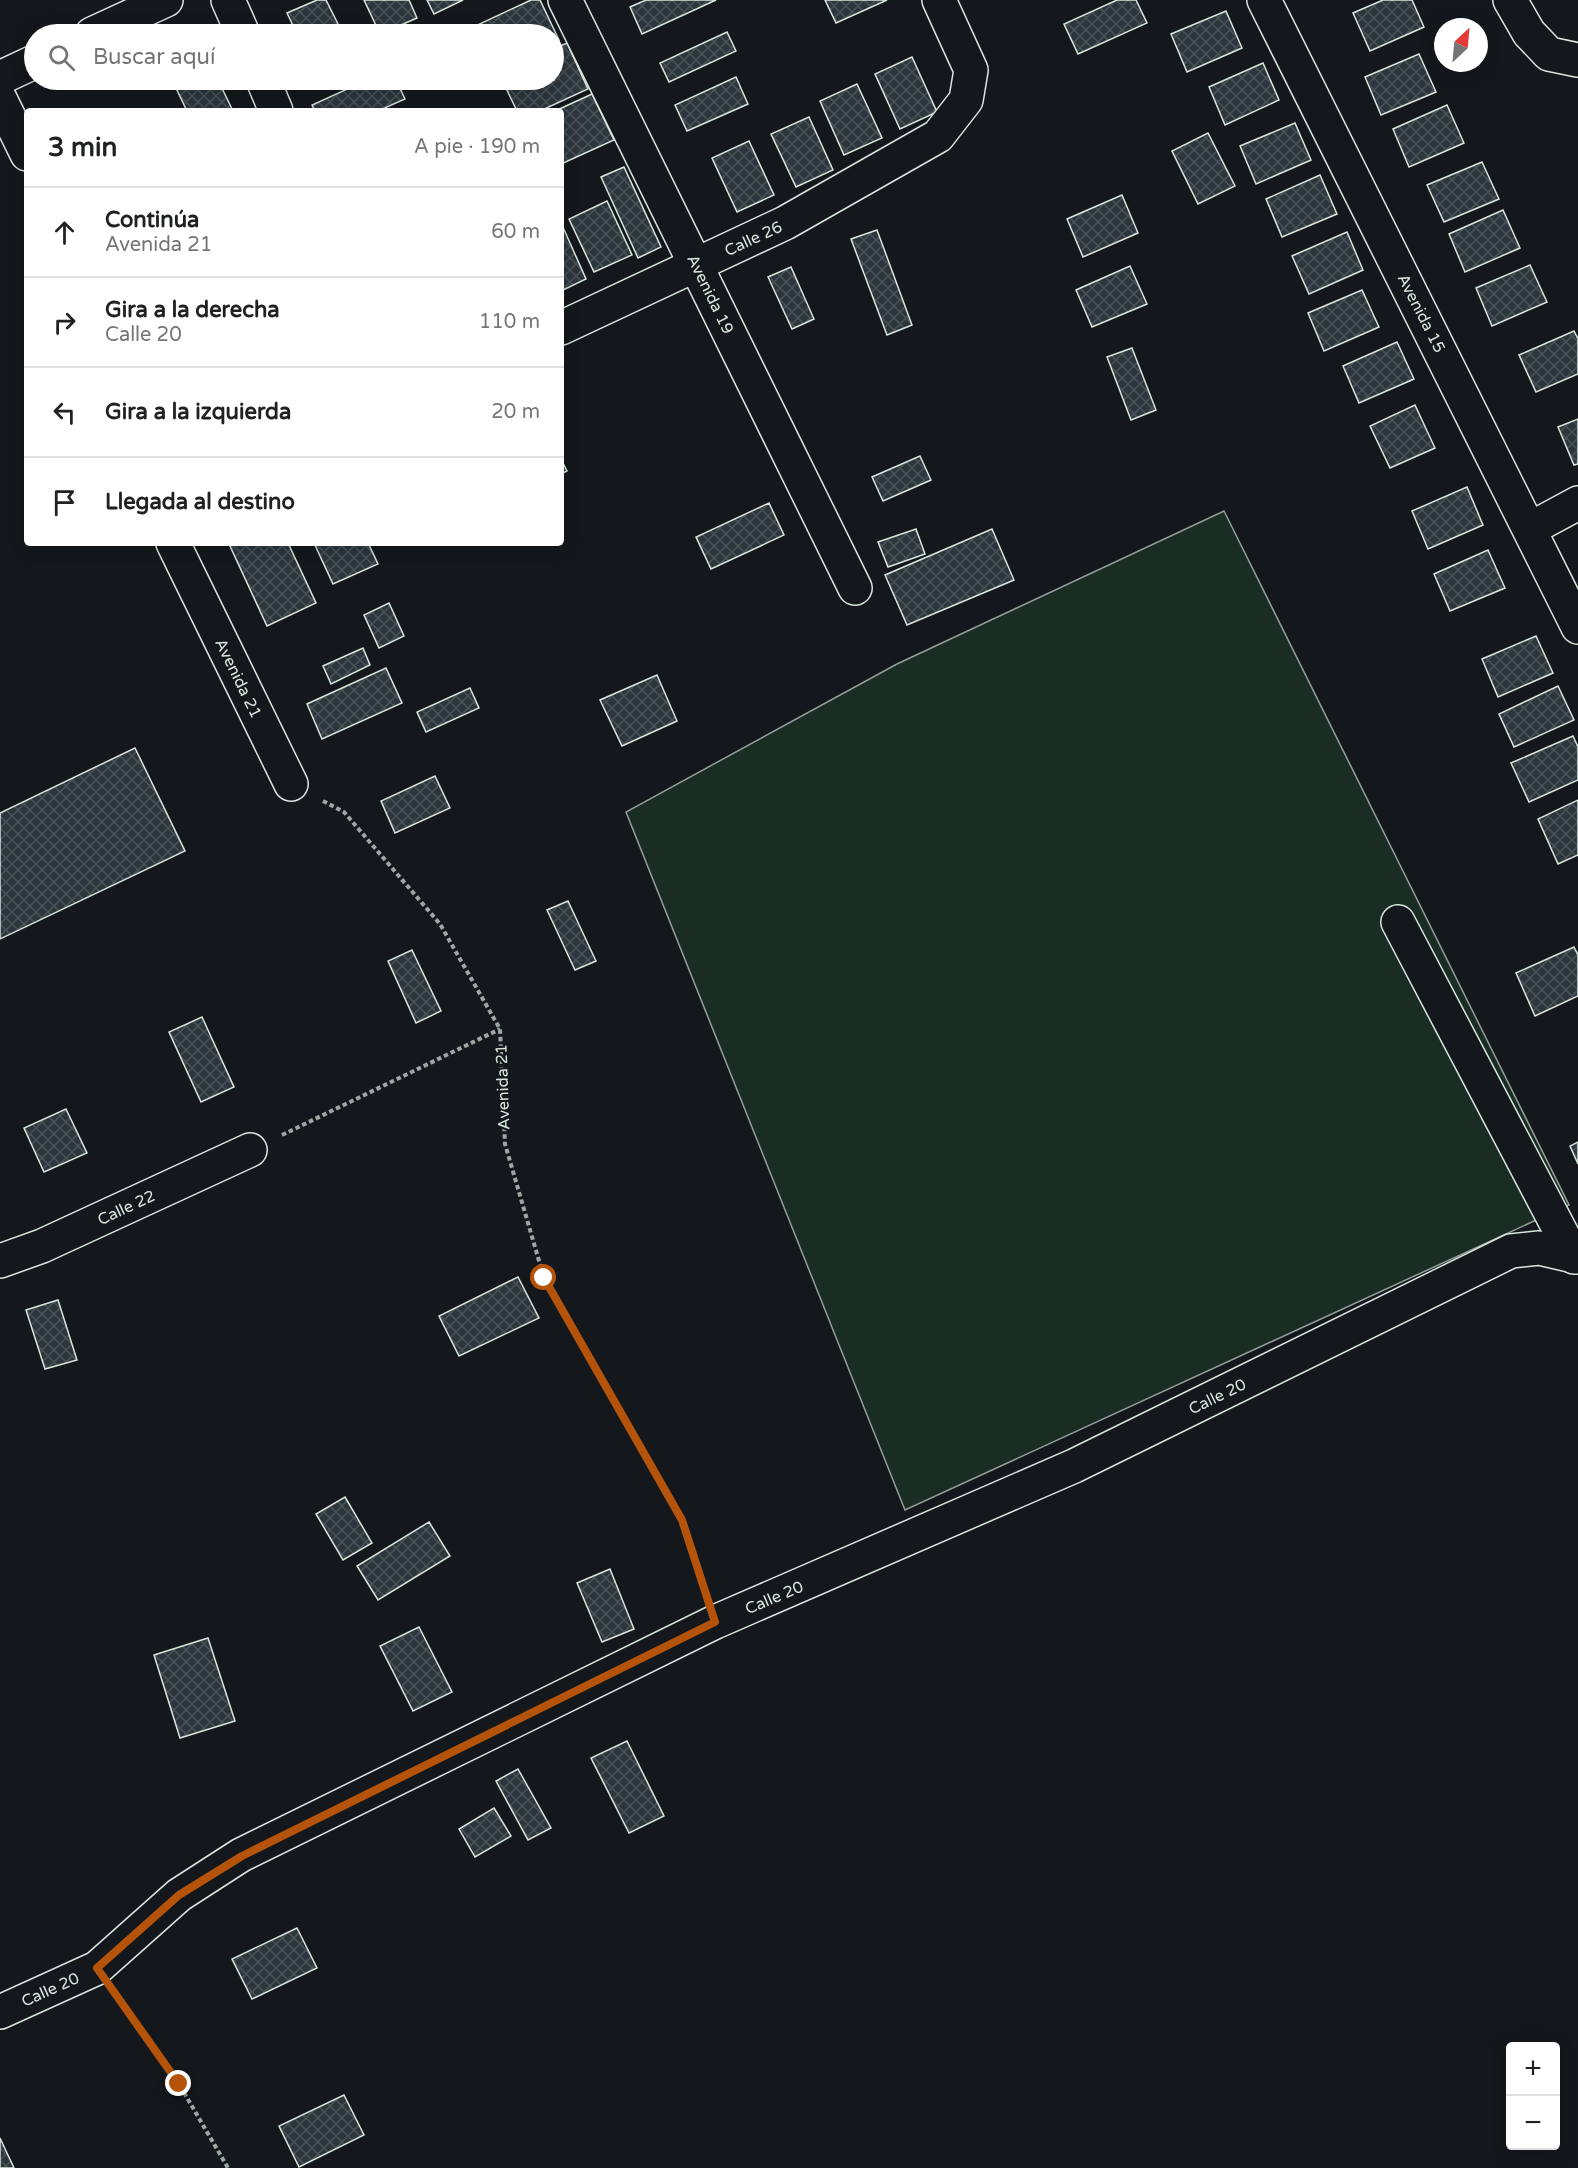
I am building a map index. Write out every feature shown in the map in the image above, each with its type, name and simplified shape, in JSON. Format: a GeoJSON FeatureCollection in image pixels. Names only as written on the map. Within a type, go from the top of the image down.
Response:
{"type":"FeatureCollection","features":[{"type":"Feature","properties":{"kind":"street"},"geometry":{"type":"LineString","coordinates":[[114,24],[166,0]]}},
{"type":"Feature","properties":{"kind":"street"},"geometry":{"type":"LineString","coordinates":[[228,0],[239,24]]}},
{"type":"Feature","properties":{"kind":"street","name":"Avenida 19"},"geometry":{"type":"LineString","coordinates":[[565,0],[855,588]]}},
{"type":"Feature","properties":{"kind":"street","name":"Calle 26"},"geometry":{"type":"LineString","coordinates":[[564,327],[785,223],[938,136],[966,100],[972,70],[939,0]]}},
{"type":"Feature","properties":{"kind":"street","name":"Avenida 15"},"geometry":{"type":"LineString","coordinates":[[1264,0],[1578,627]]}},
{"type":"Feature","properties":{"kind":"street"},"geometry":{"type":"LineString","coordinates":[[1510,0],[1529,33],[1549,54],[1578,60]]}},
{"type":"Feature","properties":{"kind":"street"},"geometry":{"type":"LineString","coordinates":[[0,78],[24,67]]}},
{"type":"Feature","properties":{"kind":"street"},"geometry":{"type":"LineString","coordinates":[[267,90],[275,108]]}},
{"type":"Feature","properties":{"kind":"street"},"geometry":{"type":"LineString","coordinates":[[0,99],[24,148]]}},
{"type":"Feature","properties":{"kind":"street"},"geometry":{"type":"LineString","coordinates":[[1530,529],[1578,503]]}},
{"type":"Feature","properties":{"kind":"street","name":"Avenida 21"},"geometry":{"type":"LineString","coordinates":[[174,546],[291,784]]}},
{"type":"Feature","properties":{"kind":"street"},"geometry":{"type":"LineString","coordinates":[[1398,922],[1576,1257]]}},
{"type":"Feature","properties":{"kind":"street","name":"Calle 22"},"geometry":{"type":"LineString","coordinates":[[0,1262],[42,1246],[250,1150]]}},
{"type":"Feature","properties":{"kind":"street","name":"Calle 20"},"geometry":{"type":"LineString","coordinates":[[0,2012],[97,1968],[179,1895],[242,1856],[715,1622],[1074,1466],[1511,1251],[1539,1248],[1576,1257]]}},
{"type":"Feature","properties":{"kind":"path","name":"Avenida 21"},"geometry":{"type":"LineString","coordinates":[[291,784],[344,812],[440,924],[500,1029],[505,1144],[544,1278],[682,1520],[715,1622]]}},
{"type":"Feature","properties":{"kind":"path"},"geometry":{"type":"LineString","coordinates":[[250,1150],[500,1029]]}},
{"type":"Feature","properties":{"kind":"path"},"geometry":{"type":"LineString","coordinates":[[97,1968],[179,2084],[228,2168]]}},
{"type":"Feature","properties":{"kind":"green space"},"geometry":{"type":"Polygon","coordinates":[[[1224,511],[1569,1205],[905,1510],[626,812],[897,664],[1224,511]]]}},
{"type":"Feature","properties":{"kind":"building"},"geometry":{"type":"Polygon","coordinates":[[[317,0],[326,0],[338,24],[292,24],[287,13],[317,0]]]}},
{"type":"Feature","properties":{"kind":"building"},"geometry":{"type":"Polygon","coordinates":[[[364,0],[409,0],[417,18],[403,24],[375,24],[364,0]]]}},
{"type":"Feature","properties":{"kind":"building"},"geometry":{"type":"Polygon","coordinates":[[[427,0],[463,0],[434,14],[427,0]]]}},
{"type":"Feature","properties":{"kind":"building"},"geometry":{"type":"Polygon","coordinates":[[[531,0],[540,0],[551,24],[479,24],[531,0]]]}},
{"type":"Feature","properties":{"kind":"building"},"geometry":{"type":"Polygon","coordinates":[[[646,0],[716,0],[642,34],[630,7],[646,0]]]}},
{"type":"Feature","properties":{"kind":"building"},"geometry":{"type":"Polygon","coordinates":[[[825,0],[887,0],[836,23],[825,0]]]}},
{"type":"Feature","properties":{"kind":"building"},"geometry":{"type":"Polygon","coordinates":[[[1117,0],[1136,0],[1147,23],[1078,54],[1064,24],[1117,0]]]}},
{"type":"Feature","properties":{"kind":"building"},"geometry":{"type":"Polygon","coordinates":[[[1383,0],[1412,0],[1424,27],[1370,51],[1353,13],[1383,0]]]}},
{"type":"Feature","properties":{"kind":"building"},"geometry":{"type":"Polygon","coordinates":[[[1226,11],[1242,48],[1187,72],[1171,34],[1226,11]]]}},
{"type":"Feature","properties":{"kind":"building"},"geometry":{"type":"Polygon","coordinates":[[[727,32],[736,51],[669,82],[660,63],[727,32]]]}},
{"type":"Feature","properties":{"kind":"building"},"geometry":{"type":"Polygon","coordinates":[[[567,43],[588,89],[547,108],[516,108],[507,90],[564,90],[564,44],[567,43]]]}},
{"type":"Feature","properties":{"kind":"building"},"geometry":{"type":"Polygon","coordinates":[[[1419,54],[1436,92],[1381,115],[1365,77],[1419,54]]]}},
{"type":"Feature","properties":{"kind":"building"},"geometry":{"type":"Polygon","coordinates":[[[912,57],[937,112],[900,129],[875,74],[912,57]]]}},
{"type":"Feature","properties":{"kind":"building"},"geometry":{"type":"Polygon","coordinates":[[[1263,63],[1279,100],[1225,125],[1209,87],[1263,63]]]}},
{"type":"Feature","properties":{"kind":"building"},"geometry":{"type":"Polygon","coordinates":[[[736,77],[748,104],[687,131],[675,105],[736,77]]]}},
{"type":"Feature","properties":{"kind":"building"},"geometry":{"type":"Polygon","coordinates":[[[857,84],[882,138],[844,155],[820,101],[857,84]]]}},
{"type":"Feature","properties":{"kind":"building"},"geometry":{"type":"Polygon","coordinates":[[[177,90],[223,90],[232,108],[186,108],[177,90]]]}},
{"type":"Feature","properties":{"kind":"building"},"geometry":{"type":"Polygon","coordinates":[[[345,90],[401,90],[405,99],[385,108],[314,108],[312,105],[345,90]]]}},
{"type":"Feature","properties":{"kind":"building"},"geometry":{"type":"Polygon","coordinates":[[[592,94],[614,140],[564,163],[564,108],[562,108],[592,94]]]}},
{"type":"Feature","properties":{"kind":"building"},"geometry":{"type":"Polygon","coordinates":[[[1447,105],[1464,143],[1409,167],[1393,129],[1447,105]]]}},
{"type":"Feature","properties":{"kind":"building"},"geometry":{"type":"Polygon","coordinates":[[[809,117],[833,170],[796,187],[771,134],[809,117]]]}},
{"type":"Feature","properties":{"kind":"building"},"geometry":{"type":"Polygon","coordinates":[[[1295,123],[1311,160],[1256,184],[1240,146],[1295,123]]]}},
{"type":"Feature","properties":{"kind":"building"},"geometry":{"type":"Polygon","coordinates":[[[1208,133],[1235,186],[1198,204],[1172,151],[1208,133]]]}},
{"type":"Feature","properties":{"kind":"building"},"geometry":{"type":"Polygon","coordinates":[[[749,141],[774,195],[737,212],[712,158],[749,141]]]}},
{"type":"Feature","properties":{"kind":"building"},"geometry":{"type":"Polygon","coordinates":[[[1482,162],[1499,199],[1444,222],[1427,185],[1482,162]]]}},
{"type":"Feature","properties":{"kind":"building"},"geometry":{"type":"Polygon","coordinates":[[[624,167],[661,247],[638,258],[601,177],[624,167]]]}},
{"type":"Feature","properties":{"kind":"building"},"geometry":{"type":"Polygon","coordinates":[[[1320,175],[1337,214],[1282,237],[1266,199],[1320,175]]]}},
{"type":"Feature","properties":{"kind":"building"},"geometry":{"type":"Polygon","coordinates":[[[1122,195],[1138,233],[1083,257],[1067,219],[1122,195]]]}},
{"type":"Feature","properties":{"kind":"building"},"geometry":{"type":"Polygon","coordinates":[[[607,201],[632,255],[594,272],[569,219],[607,201]]]}},
{"type":"Feature","properties":{"kind":"building"},"geometry":{"type":"Polygon","coordinates":[[[1503,210],[1520,248],[1465,272],[1449,234],[1503,210]]]}},
{"type":"Feature","properties":{"kind":"building"},"geometry":{"type":"Polygon","coordinates":[[[564,230],[586,279],[564,290],[564,230]]]}},
{"type":"Feature","properties":{"kind":"building"},"geometry":{"type":"Polygon","coordinates":[[[877,230],[912,325],[887,335],[851,239],[877,230]]]}},
{"type":"Feature","properties":{"kind":"building"},"geometry":{"type":"Polygon","coordinates":[[[1347,232],[1363,270],[1309,294],[1292,256],[1347,232]]]}},
{"type":"Feature","properties":{"kind":"building"},"geometry":{"type":"Polygon","coordinates":[[[1530,265],[1547,302],[1492,326],[1476,288],[1530,265]]]}},
{"type":"Feature","properties":{"kind":"building"},"geometry":{"type":"Polygon","coordinates":[[[1130,266],[1147,304],[1092,327],[1076,290],[1130,266]]]}},
{"type":"Feature","properties":{"kind":"building"},"geometry":{"type":"Polygon","coordinates":[[[791,267],[814,319],[792,329],[768,277],[791,267]]]}},
{"type":"Feature","properties":{"kind":"building"},"geometry":{"type":"Polygon","coordinates":[[[1362,290],[1379,327],[1324,351],[1308,313],[1362,290]]]}},
{"type":"Feature","properties":{"kind":"building"},"geometry":{"type":"Polygon","coordinates":[[[1574,331],[1578,339],[1578,374],[1536,392],[1519,355],[1574,331]]]}},
{"type":"Feature","properties":{"kind":"building"},"geometry":{"type":"Polygon","coordinates":[[[1397,342],[1414,379],[1359,403],[1343,366],[1397,342]]]}},
{"type":"Feature","properties":{"kind":"building"},"geometry":{"type":"Polygon","coordinates":[[[1132,348],[1156,410],[1131,420],[1107,357],[1132,348]]]}},
{"type":"Feature","properties":{"kind":"building"},"geometry":{"type":"Polygon","coordinates":[[[1415,405],[1435,448],[1390,468],[1370,426],[1415,405]]]}},
{"type":"Feature","properties":{"kind":"building"},"geometry":{"type":"Polygon","coordinates":[[[1578,419],[1578,464],[1574,465],[1558,427],[1578,419]]]}},
{"type":"Feature","properties":{"kind":"building"},"geometry":{"type":"Polygon","coordinates":[[[920,456],[931,480],[883,501],[872,477],[920,456]]]}},
{"type":"Feature","properties":{"kind":"building"},"geometry":{"type":"Polygon","coordinates":[[[1467,487],[1483,525],[1428,549],[1412,511],[1467,487]]]}},
{"type":"Feature","properties":{"kind":"building"},"geometry":{"type":"Polygon","coordinates":[[[769,503],[784,535],[711,569],[696,537],[769,503]]]}},
{"type":"Feature","properties":{"kind":"building"},"geometry":{"type":"Polygon","coordinates":[[[916,529],[925,554],[888,567],[878,542],[916,529]]]}},
{"type":"Feature","properties":{"kind":"building"},"geometry":{"type":"Polygon","coordinates":[[[992,529],[1014,580],[907,625],[885,575],[992,529]]]}},
{"type":"Feature","properties":{"kind":"building"},"geometry":{"type":"Polygon","coordinates":[[[230,546],[289,546],[316,603],[267,626],[230,546]]]}},
{"type":"Feature","properties":{"kind":"building"},"geometry":{"type":"Polygon","coordinates":[[[315,546],[369,546],[378,564],[333,584],[315,546]]]}},
{"type":"Feature","properties":{"kind":"building"},"geometry":{"type":"Polygon","coordinates":[[[1488,550],[1505,588],[1450,611],[1434,574],[1488,550]]]}},
{"type":"Feature","properties":{"kind":"building"},"geometry":{"type":"Polygon","coordinates":[[[389,603],[404,636],[379,648],[364,615],[389,603]]]}},
{"type":"Feature","properties":{"kind":"building"},"geometry":{"type":"Polygon","coordinates":[[[1536,636],[1553,673],[1498,697],[1482,659],[1536,636]]]}},
{"type":"Feature","properties":{"kind":"building"},"geometry":{"type":"Polygon","coordinates":[[[363,648],[370,665],[331,684],[323,666],[363,648]]]}},
{"type":"Feature","properties":{"kind":"building"},"geometry":{"type":"Polygon","coordinates":[[[386,668],[402,703],[322,739],[307,704],[386,668]]]}},
{"type":"Feature","properties":{"kind":"building"},"geometry":{"type":"Polygon","coordinates":[[[657,675],[677,721],[622,746],[600,700],[657,675]]]}},
{"type":"Feature","properties":{"kind":"building"},"geometry":{"type":"Polygon","coordinates":[[[1558,686],[1574,720],[1514,747],[1499,714],[1558,686]]]}},
{"type":"Feature","properties":{"kind":"building"},"geometry":{"type":"Polygon","coordinates":[[[470,688],[479,708],[426,732],[417,712],[470,688]]]}},
{"type":"Feature","properties":{"kind":"building"},"geometry":{"type":"Polygon","coordinates":[[[1573,736],[1578,747],[1578,780],[1529,802],[1511,763],[1573,736]]]}},
{"type":"Feature","properties":{"kind":"building"},"geometry":{"type":"Polygon","coordinates":[[[135,748],[185,851],[0,939],[0,813],[135,748]]]}},
{"type":"Feature","properties":{"kind":"building"},"geometry":{"type":"Polygon","coordinates":[[[435,776],[450,808],[395,833],[381,801],[435,776]]]}},
{"type":"Feature","properties":{"kind":"building"},"geometry":{"type":"Polygon","coordinates":[[[1578,800],[1578,855],[1558,864],[1538,819],[1578,800]]]}},
{"type":"Feature","properties":{"kind":"building"},"geometry":{"type":"Polygon","coordinates":[[[568,901],[596,961],[575,970],[547,910],[568,901]]]}},
{"type":"Feature","properties":{"kind":"building"},"geometry":{"type":"Polygon","coordinates":[[[1574,947],[1578,955],[1578,996],[1535,1016],[1516,973],[1574,947]]]}},
{"type":"Feature","properties":{"kind":"building"},"geometry":{"type":"Polygon","coordinates":[[[412,950],[441,1011],[416,1023],[388,961],[412,950]]]}},
{"type":"Feature","properties":{"kind":"building"},"geometry":{"type":"Polygon","coordinates":[[[202,1017],[234,1087],[201,1102],[169,1032],[202,1017]]]}},
{"type":"Feature","properties":{"kind":"building"},"geometry":{"type":"Polygon","coordinates":[[[66,1109],[87,1153],[44,1172],[24,1128],[66,1109]]]}},
{"type":"Feature","properties":{"kind":"building"},"geometry":{"type":"Polygon","coordinates":[[[1578,1142],[1578,1164],[1570,1146],[1578,1142]]]}},
{"type":"Feature","properties":{"kind":"building"},"geometry":{"type":"Polygon","coordinates":[[[518,1277],[539,1318],[459,1356],[439,1316],[518,1277]]]}},
{"type":"Feature","properties":{"kind":"building"},"geometry":{"type":"Polygon","coordinates":[[[58,1300],[77,1360],[45,1369],[26,1310],[58,1300]]]}},
{"type":"Feature","properties":{"kind":"building"},"geometry":{"type":"Polygon","coordinates":[[[345,1497],[372,1543],[343,1560],[316,1514],[345,1497]]]}},
{"type":"Feature","properties":{"kind":"building"},"geometry":{"type":"Polygon","coordinates":[[[429,1522],[450,1556],[378,1600],[357,1566],[429,1522]]]}},
{"type":"Feature","properties":{"kind":"building"},"geometry":{"type":"Polygon","coordinates":[[[610,1569],[634,1629],[602,1642],[577,1583],[610,1569]]]}},
{"type":"Feature","properties":{"kind":"building"},"geometry":{"type":"Polygon","coordinates":[[[419,1627],[452,1692],[413,1711],[380,1646],[419,1627]]]}},
{"type":"Feature","properties":{"kind":"building"},"geometry":{"type":"Polygon","coordinates":[[[208,1638],[235,1721],[180,1738],[154,1655],[208,1638]]]}},
{"type":"Feature","properties":{"kind":"building"},"geometry":{"type":"Polygon","coordinates":[[[627,1741],[664,1816],[629,1833],[591,1758],[627,1741]]]}},
{"type":"Feature","properties":{"kind":"building"},"geometry":{"type":"Polygon","coordinates":[[[518,1769],[551,1828],[528,1840],[496,1781],[518,1769]]]}},
{"type":"Feature","properties":{"kind":"building"},"geometry":{"type":"Polygon","coordinates":[[[494,1808],[511,1836],[475,1857],[459,1829],[494,1808]]]}},
{"type":"Feature","properties":{"kind":"building"},"geometry":{"type":"Polygon","coordinates":[[[297,1928],[317,1968],[252,1999],[232,1959],[297,1928]]]}},
{"type":"Feature","properties":{"kind":"building"},"geometry":{"type":"Polygon","coordinates":[[[344,2095],[364,2135],[299,2167],[279,2126],[344,2095]]]}},
{"type":"Feature","properties":{"kind":"building"},"geometry":{"type":"Polygon","coordinates":[[[0,2138],[14,2168],[0,2168],[0,2138]]]}},
{"type":"Feature","properties":{"kind":"route"},"geometry":{"type":"LineString","coordinates":[[179,2084],[97,1968],[179,1895],[242,1856],[530,1711],[715,1622],[682,1520],[648,1455],[544,1278]]}}]}
